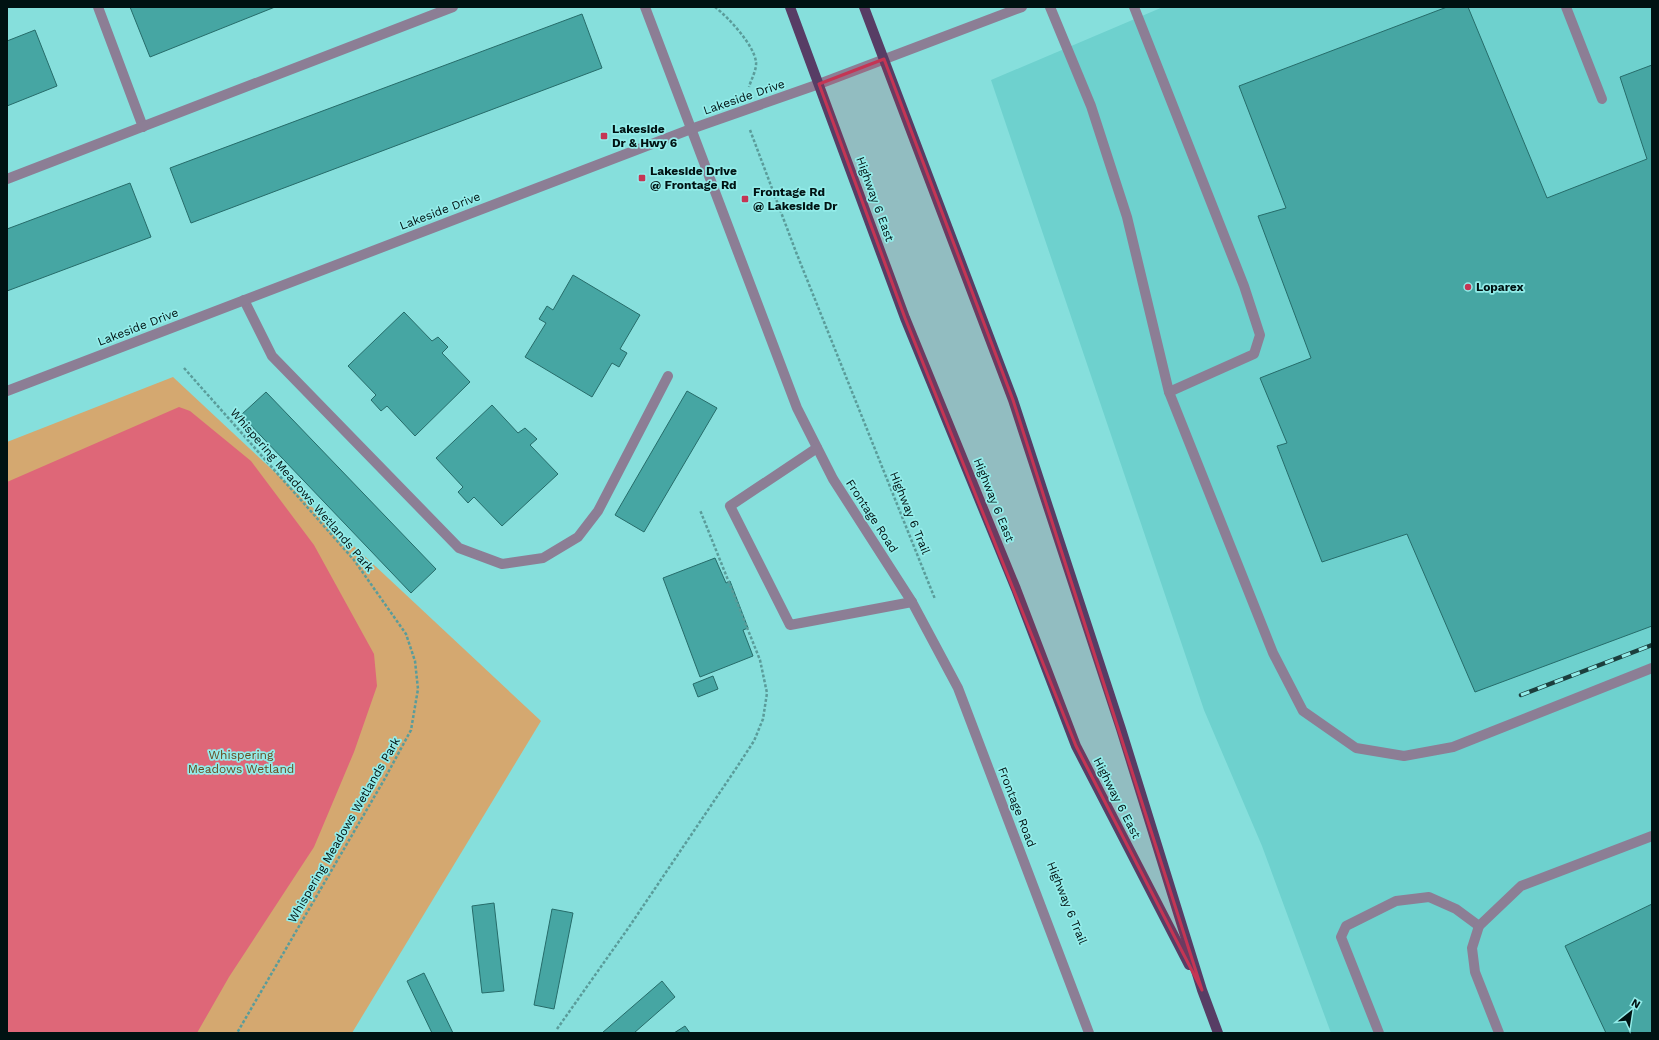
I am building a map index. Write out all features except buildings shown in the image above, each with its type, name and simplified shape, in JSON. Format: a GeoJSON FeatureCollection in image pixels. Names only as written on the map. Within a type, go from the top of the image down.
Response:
{"type":"FeatureCollection","features":[{"type":"Feature","properties":{"kind":"main road","name":"Highway 6 East"},"geometry":{"type":"LineString","coordinates":[[790,7],[905,318],[1013,581],[1076,746],[1202,990]]}},
{"type":"Feature","properties":{"kind":"main road","name":"Highway 6 East"},"geometry":{"type":"LineString","coordinates":[[864,7],[1014,400],[1121,729],[1202,990],[1218,1033]]}},
{"type":"Feature","properties":{"kind":"street"},"geometry":{"type":"LineString","coordinates":[[98,7],[143,127]]}},
{"type":"Feature","properties":{"kind":"street"},"geometry":{"type":"LineString","coordinates":[[7,179],[453,7]]}},
{"type":"Feature","properties":{"kind":"street","name":"Frontage Road"},"geometry":{"type":"LineString","coordinates":[[645,7],[797,408],[833,480],[912,602],[958,688],[1088,1033]]}},
{"type":"Feature","properties":{"kind":"street","name":"Lakeside Drive"},"geometry":{"type":"LineString","coordinates":[[7,391],[691,129],[819,84],[1022,7]]}},
{"type":"Feature","properties":{"kind":"street"},"geometry":{"type":"LineString","coordinates":[[1050,7],[1091,106],[1127,217],[1169,392],[1272,653],[1304,711],[1356,748],[1404,756],[1453,747],[1652,668]]}},
{"type":"Feature","properties":{"kind":"street"},"geometry":{"type":"LineString","coordinates":[[1134,7],[1244,286],[1260,335],[1254,354],[1169,392]]}},
{"type":"Feature","properties":{"kind":"street"},"geometry":{"type":"LineString","coordinates":[[1566,7],[1602,99]]}},
{"type":"Feature","properties":{"kind":"street"},"geometry":{"type":"LineString","coordinates":[[244,300],[272,356],[415,503],[460,548],[502,564],[543,558],[578,537],[598,511],[668,376]]}},
{"type":"Feature","properties":{"kind":"street"},"geometry":{"type":"LineString","coordinates":[[817,448],[730,506],[790,624],[912,602]]}},
{"type":"Feature","properties":{"kind":"street"},"geometry":{"type":"LineString","coordinates":[[1499,1033],[1475,972],[1472,948],[1480,926],[1521,886],[1652,836]]}},
{"type":"Feature","properties":{"kind":"street"},"geometry":{"type":"LineString","coordinates":[[1378,1033],[1341,937],[1346,926],[1396,901],[1429,897],[1456,910],[1480,926]]}},
{"type":"Feature","properties":{"kind":"path"},"geometry":{"type":"LineString","coordinates":[[715,7],[722,12],[747,41],[756,63],[743,111]]}},
{"type":"Feature","properties":{"kind":"path","name":"Highway 6 Trail"},"geometry":{"type":"LineString","coordinates":[[743,111],[799,260],[938,606]]}},
{"type":"Feature","properties":{"kind":"path","name":"Whispering Meadows Wetlands Park"},"geometry":{"type":"LineString","coordinates":[[184,368],[354,560],[406,634],[415,661],[418,689],[411,730],[384,780],[236,1033]]}},
{"type":"Feature","properties":{"kind":"path"},"geometry":{"type":"LineString","coordinates":[[557,1029],[629,928],[739,764],[754,741],[763,719],[767,693],[760,660],[700,510]]}},
{"type":"Feature","properties":{"kind":"highlighted area"},"geometry":{"type":"Polygon","coordinates":[[[884,59],[1013,400],[1202,990],[1076,746],[905,318],[819,84],[884,59]]]}},
{"type":"Feature","properties":{"kind":"shaded area"},"geometry":{"type":"Polygon","coordinates":[[[1163,7],[1652,7],[1652,1033],[1331,1033],[1262,846],[1204,710],[991,80],[1163,7]]]}},
{"type":"Feature","properties":{"kind":"shaded area","name":"Whispering Meadows Wetland"},"geometry":{"type":"Polygon","coordinates":[[[179,407],[190,411],[251,461],[314,545],[374,654],[377,686],[354,752],[314,847],[229,977],[197,1033],[7,1033],[7,482],[179,407]]]}},
{"type":"Feature","properties":{"kind":"green space","name":"Whispering Meadows Wetland"},"geometry":{"type":"Polygon","coordinates":[[[173,377],[541,721],[352,1033],[7,1033],[7,442],[173,377]]]}},
{"type":"Feature","properties":{"kind":"railway"},"geometry":{"type":"LineString","coordinates":[[1521,695],[1652,645]]}},
{"type":"Feature","properties":{"kind":"place","name":"Lakeside Dr & Hwy 6"},"geometry":{"type":"Point","coordinates":[604,136]}},
{"type":"Feature","properties":{"kind":"place","name":"Lakeside Drive @ Frontage Rd"},"geometry":{"type":"Point","coordinates":[642,178]}},
{"type":"Feature","properties":{"kind":"place","name":"Frontage Rd @ Lakeside Dr"},"geometry":{"type":"Point","coordinates":[745,199]}},
{"type":"Feature","properties":{"kind":"place","name":"Loparex"},"geometry":{"type":"Point","coordinates":[1468,287]}}]}
